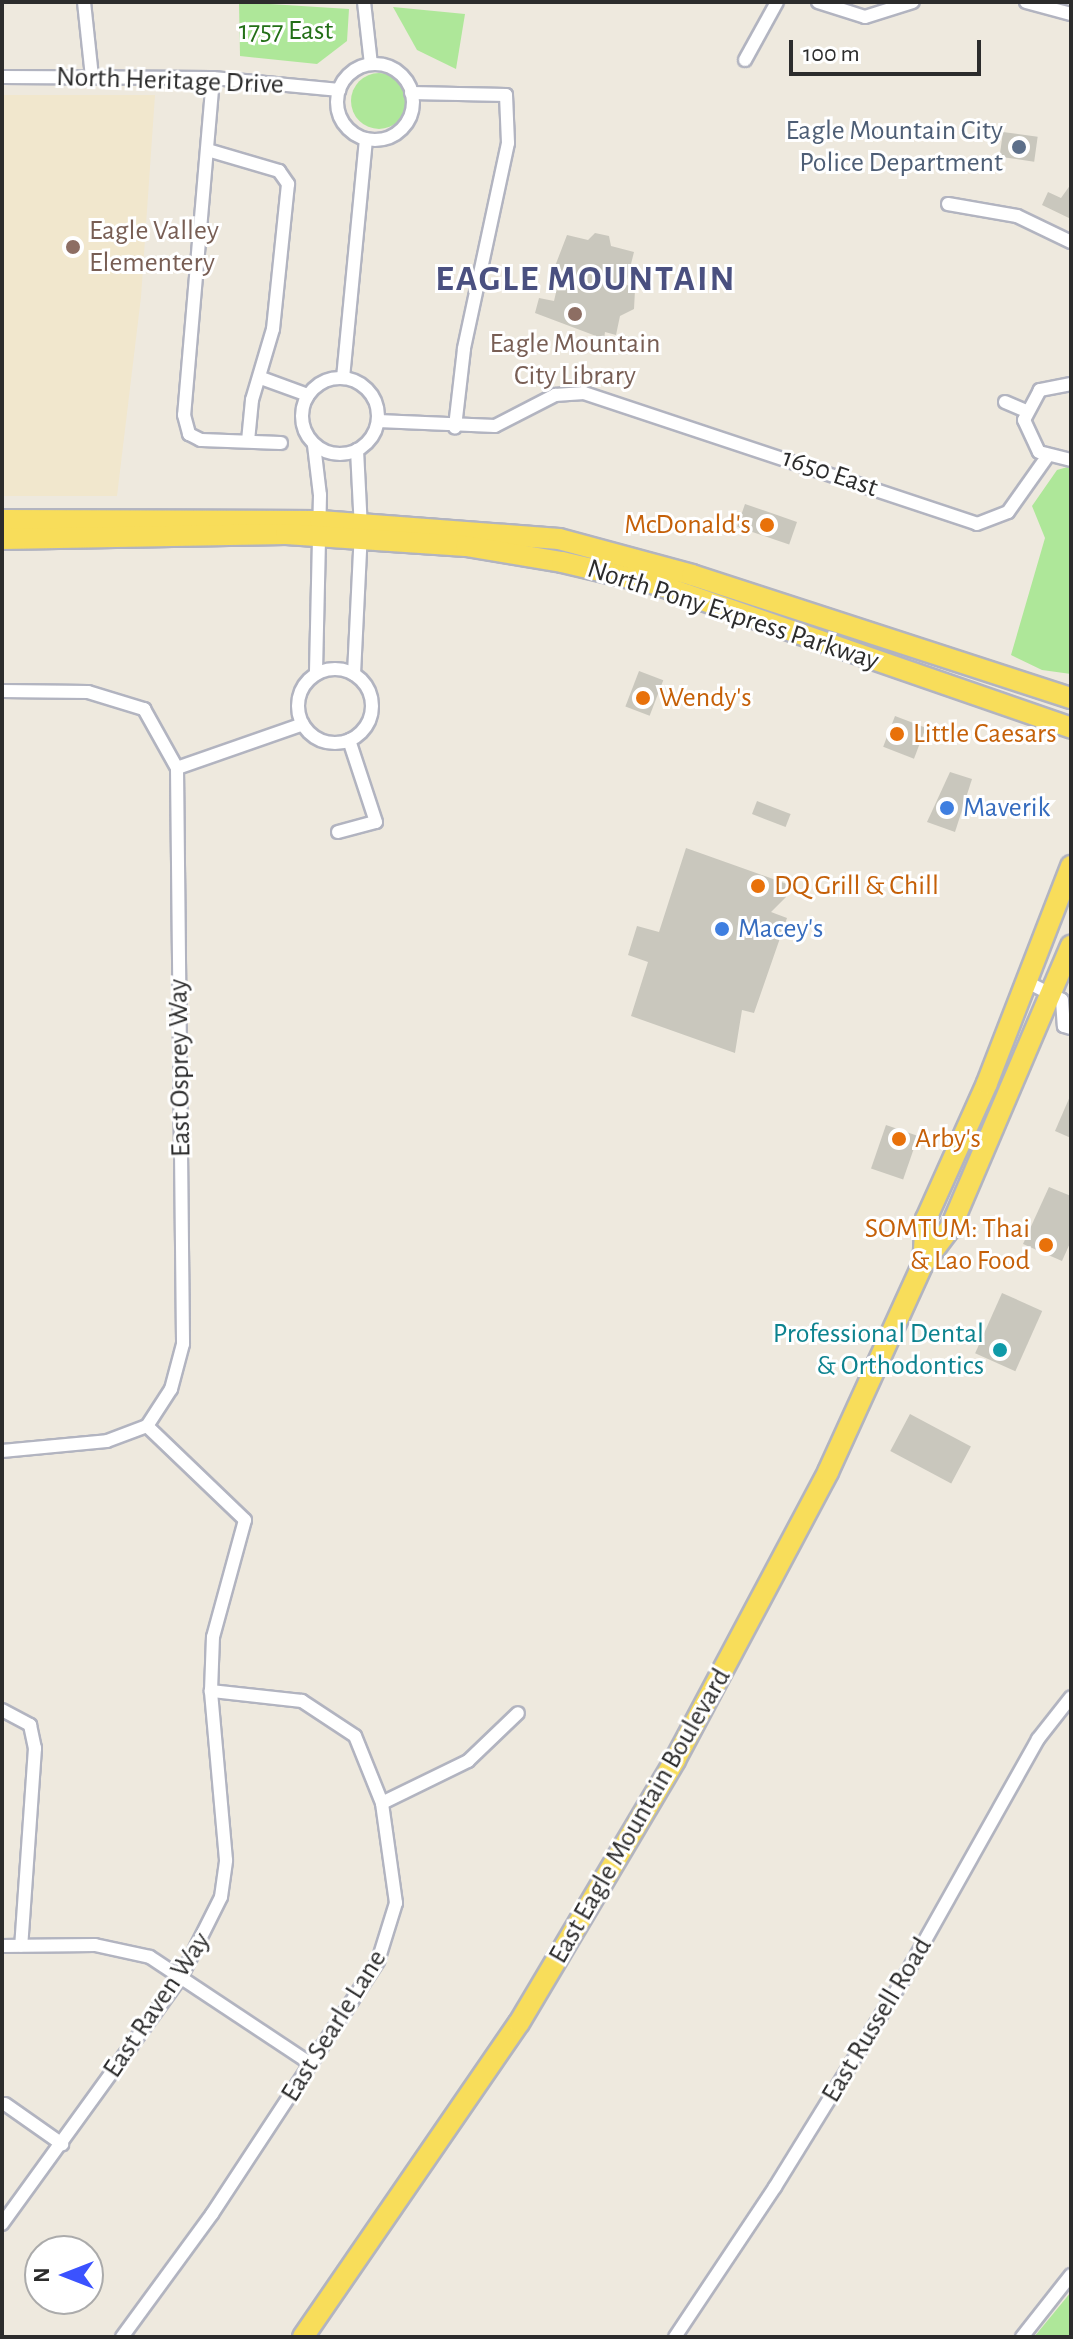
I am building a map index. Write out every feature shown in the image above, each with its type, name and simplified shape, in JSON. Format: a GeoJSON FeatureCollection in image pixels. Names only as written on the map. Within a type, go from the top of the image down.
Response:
{"type":"FeatureCollection","features":[{"type":"Feature","properties":{"kind":"main road","name":"North Pony Express Parkway"},"geometry":{"type":"LineString","coordinates":[[2,520],[320,528],[466,546],[656,584],[1071,728]]}},
{"type":"Feature","properties":{"kind":"main road","name":"North Pony Express Parkway"},"geometry":{"type":"LineString","coordinates":[[2,539],[320,528]]}},
{"type":"Feature","properties":{"kind":"main road","name":"North Pony Express Parkway"},"geometry":{"type":"LineString","coordinates":[[361,531],[480,529],[627,555],[1071,698]]}},
{"type":"Feature","properties":{"kind":"main road","name":"East Eagle Mountain Boulevard"},"geometry":{"type":"LineString","coordinates":[[923,1264],[926,1219],[1027,982],[1071,866]]}},
{"type":"Feature","properties":{"kind":"main road","name":"East Eagle Mountain Boulevard"},"geometry":{"type":"LineString","coordinates":[[303,2337],[443,2139],[599,1893],[765,1596],[923,1264],[951,1227],[1061,996],[1071,945]]}},
{"type":"Feature","properties":{"kind":"street"},"geometry":{"type":"LineString","coordinates":[[84,2],[92,77]]}},
{"type":"Feature","properties":{"kind":"street"},"geometry":{"type":"LineString","coordinates":[[364,2],[371,64]]}},
{"type":"Feature","properties":{"kind":"street"},"geometry":{"type":"LineString","coordinates":[[745,60],[777,2]]}},
{"type":"Feature","properties":{"kind":"street"},"geometry":{"type":"LineString","coordinates":[[818,2],[865,17],[913,2]]}},
{"type":"Feature","properties":{"kind":"street"},"geometry":{"type":"LineString","coordinates":[[1026,2],[1071,14]]}},
{"type":"Feature","properties":{"kind":"street"},"geometry":{"type":"LineString","coordinates":[[371,64],[398,72],[411,93],[411,112],[399,131],[366,139],[339,116],[339,90],[352,71],[371,64]]}},
{"type":"Feature","properties":{"kind":"street","name":"North Heritage Drive"},"geometry":{"type":"LineString","coordinates":[[2,77],[213,78],[339,90]]}},
{"type":"Feature","properties":{"kind":"street"},"geometry":{"type":"LineString","coordinates":[[213,78],[211,151],[184,415],[189,434],[201,440],[281,443]]}},
{"type":"Feature","properties":{"kind":"street"},"geometry":{"type":"LineString","coordinates":[[411,93],[506,95],[508,143],[464,349],[455,427]]}},
{"type":"Feature","properties":{"kind":"street"},"geometry":{"type":"LineString","coordinates":[[343,378],[366,139]]}},
{"type":"Feature","properties":{"kind":"street"},"geometry":{"type":"LineString","coordinates":[[211,151],[279,171],[288,184],[273,329],[248,441]]}},
{"type":"Feature","properties":{"kind":"street"},"geometry":{"type":"LineString","coordinates":[[948,204],[1017,216],[1070,241]]}},
{"type":"Feature","properties":{"kind":"street"},"geometry":{"type":"LineString","coordinates":[[261,378],[308,395]]}},
{"type":"Feature","properties":{"kind":"street"},"geometry":{"type":"LineString","coordinates":[[343,378],[365,387],[378,421],[357,450],[361,531],[354,674],[372,706],[366,726],[349,740],[319,739],[303,724],[299,697],[316,674],[320,528],[314,445],[303,427],[308,395],[323,382],[343,378]]}},
{"type":"Feature","properties":{"kind":"street"},"geometry":{"type":"LineString","coordinates":[[1071,384],[1040,390],[1026,411],[1028,438],[1047,457],[1071,460]]}},
{"type":"Feature","properties":{"kind":"street","name":"1650 East"},"geometry":{"type":"LineString","coordinates":[[378,421],[455,427],[495,426],[555,395],[584,393],[667,417],[977,524],[993,523],[1008,512],[1047,457]]}},
{"type":"Feature","properties":{"kind":"street"},"geometry":{"type":"LineString","coordinates":[[1005,402],[1026,411]]}},
{"type":"Feature","properties":{"kind":"street"},"geometry":{"type":"LineString","coordinates":[[314,445],[335,454],[357,450]]}},
{"type":"Feature","properties":{"kind":"street"},"geometry":{"type":"LineString","coordinates":[[316,674],[337,669],[354,674]]}},
{"type":"Feature","properties":{"kind":"street","name":"East Osprey Way"},"geometry":{"type":"LineString","coordinates":[[2,691],[88,692],[144,709],[177,768],[183,1344],[171,1389],[147,1426]]}},
{"type":"Feature","properties":{"kind":"street"},"geometry":{"type":"LineString","coordinates":[[177,768],[303,724]]}},
{"type":"Feature","properties":{"kind":"street"},"geometry":{"type":"LineString","coordinates":[[338,832],[376,822],[349,740]]}},
{"type":"Feature","properties":{"kind":"street"},"geometry":{"type":"LineString","coordinates":[[1027,982],[1061,996],[1064,1026],[1071,1028]]}},
{"type":"Feature","properties":{"kind":"street"},"geometry":{"type":"LineString","coordinates":[[2,1451],[107,1441],[147,1426]]}},
{"type":"Feature","properties":{"kind":"street","name":"East Raven Way"},"geometry":{"type":"LineString","coordinates":[[2,2224],[181,1977],[207,1934],[226,1860],[211,1691],[213,1637],[245,1520],[147,1426]]}},
{"type":"Feature","properties":{"kind":"street","name":"East Searle Lane"},"geometry":{"type":"LineString","coordinates":[[122,2337],[311,2064],[391,1933],[396,1903],[382,1803],[355,1736],[302,1701],[211,1691]]}},
{"type":"Feature","properties":{"kind":"street","name":"East Russell Road"},"geometry":{"type":"LineString","coordinates":[[675,2337],[784,2173],[900,1985],[1038,1739],[1071,1697]]}},
{"type":"Feature","properties":{"kind":"street"},"geometry":{"type":"LineString","coordinates":[[2,1710],[30,1725],[35,1748],[21,1946]]}},
{"type":"Feature","properties":{"kind":"street"},"geometry":{"type":"LineString","coordinates":[[382,1803],[468,1761],[518,1713]]}},
{"type":"Feature","properties":{"kind":"street"},"geometry":{"type":"LineString","coordinates":[[2,1946],[123,1947],[181,1977],[311,2064]]}},
{"type":"Feature","properties":{"kind":"street"},"geometry":{"type":"LineString","coordinates":[[5,2104],[62,2144]]}},
{"type":"Feature","properties":{"kind":"street"},"geometry":{"type":"LineString","coordinates":[[1022,2337],[1071,2275]]}},
{"type":"Feature","properties":{"kind":"shaded area","name":"Eagle Valley Elementery"},"geometry":{"type":"Polygon","coordinates":[[[2,95],[155,95],[141,297],[117,496],[2,496],[2,95]]]}},
{"type":"Feature","properties":{"kind":"green space","name":"1757 East"},"geometry":{"type":"Polygon","coordinates":[[[239,2],[349,9],[347,41],[317,64],[240,56],[239,2]]]}},
{"type":"Feature","properties":{"kind":"green space"},"geometry":{"type":"Polygon","coordinates":[[[393,7],[465,14],[456,69],[417,50],[393,7]]]}},
{"type":"Feature","properties":{"kind":"green space"},"geometry":{"type":"Polygon","coordinates":[[[379,73],[399,81],[407,101],[399,121],[379,129],[359,121],[351,101],[359,81],[379,73]]]}},
{"type":"Feature","properties":{"kind":"green space"},"geometry":{"type":"Polygon","coordinates":[[[1071,466],[1071,674],[1042,670],[1011,655],[1045,538],[1032,506],[1057,470],[1071,466]]]}},
{"type":"Feature","properties":{"kind":"green space"},"geometry":{"type":"Polygon","coordinates":[[[1071,2292],[1071,2337],[1034,2337],[1071,2292]]]}},
{"type":"Feature","properties":{"kind":"building","name":"Eagle Mountain City Police Department"},"geometry":{"type":"Polygon","coordinates":[[[1003,132],[1038,137],[1034,162],[1000,157],[1003,132]]]}},
{"type":"Feature","properties":{"kind":"building"},"geometry":{"type":"Polygon","coordinates":[[[1071,184],[1071,219],[1042,205],[1048,192],[1061,198],[1071,184]]]}},
{"type":"Feature","properties":{"kind":"building"},"geometry":{"type":"Polygon","coordinates":[[[595,233],[609,236],[611,246],[634,252],[626,284],[635,290],[634,309],[620,316],[616,335],[605,332],[604,339],[535,313],[539,298],[554,301],[560,275],[552,274],[567,235],[588,240],[595,233]]]}},
{"type":"Feature","properties":{"kind":"building","name":"McDonald's"},"geometry":{"type":"Polygon","coordinates":[[[745,504],[797,522],[789,545],[737,527],[745,504]]]}},
{"type":"Feature","properties":{"kind":"building","name":"Wendy's"},"geometry":{"type":"Polygon","coordinates":[[[639,671],[663,680],[650,716],[625,706],[639,671]]]}},
{"type":"Feature","properties":{"kind":"building"},"geometry":{"type":"Polygon","coordinates":[[[895,716],[926,728],[914,759],[883,747],[895,716]]]}},
{"type":"Feature","properties":{"kind":"building","name":"Maverik"},"geometry":{"type":"Polygon","coordinates":[[[950,772],[972,779],[955,832],[927,822],[950,772]]]}},
{"type":"Feature","properties":{"kind":"building"},"geometry":{"type":"Polygon","coordinates":[[[757,801],[791,814],[786,827],[752,814],[757,801]]]}},
{"type":"Feature","properties":{"kind":"building","name":"Macey's"},"geometry":{"type":"Polygon","coordinates":[[[686,848],[787,884],[786,897],[771,912],[787,918],[754,1013],[742,1010],[735,1053],[631,1016],[648,962],[628,955],[637,926],[659,932],[686,848]]]}},
{"type":"Feature","properties":{"kind":"building"},"geometry":{"type":"Polygon","coordinates":[[[1071,1094],[1071,1138],[1055,1131],[1071,1094]]]}},
{"type":"Feature","properties":{"kind":"building"},"geometry":{"type":"Polygon","coordinates":[[[886,1125],[918,1136],[903,1180],[871,1168],[886,1125]]]}},
{"type":"Feature","properties":{"kind":"building"},"geometry":{"type":"Polygon","coordinates":[[[1049,1187],[1071,1196],[1071,1241],[1062,1261],[1023,1244],[1049,1187]]]}},
{"type":"Feature","properties":{"kind":"building"},"geometry":{"type":"Polygon","coordinates":[[[1002,1293],[1042,1311],[1015,1371],[975,1353],[1002,1293]]]}},
{"type":"Feature","properties":{"kind":"building"},"geometry":{"type":"Polygon","coordinates":[[[910,1414],[971,1446],[951,1483],[890,1451],[910,1414]]]}},
{"type":"Feature","properties":{"kind":"place","name":"Eagle Mountain City Police Department"},"geometry":{"type":"Point","coordinates":[1019,147]}},
{"type":"Feature","properties":{"kind":"place","name":"Eagle Valley Elementery"},"geometry":{"type":"Point","coordinates":[73,247]}},
{"type":"Feature","properties":{"kind":"place","name":"Eagle Mountain City Library"},"geometry":{"type":"Point","coordinates":[575,314]}},
{"type":"Feature","properties":{"kind":"place","name":"McDonald's"},"geometry":{"type":"Point","coordinates":[767,525]}},
{"type":"Feature","properties":{"kind":"place","name":"Wendy's"},"geometry":{"type":"Point","coordinates":[643,698]}},
{"type":"Feature","properties":{"kind":"place","name":"Little Caesars"},"geometry":{"type":"Point","coordinates":[897,734]}},
{"type":"Feature","properties":{"kind":"place","name":"Maverik"},"geometry":{"type":"Point","coordinates":[947,808]}},
{"type":"Feature","properties":{"kind":"place","name":"DQ Grill & Chill"},"geometry":{"type":"Point","coordinates":[758,886]}},
{"type":"Feature","properties":{"kind":"place","name":"Macey's"},"geometry":{"type":"Point","coordinates":[722,929]}},
{"type":"Feature","properties":{"kind":"place","name":"Arby's"},"geometry":{"type":"Point","coordinates":[899,1139]}},
{"type":"Feature","properties":{"kind":"place","name":"SOMTUM: Thai & Lao Food"},"geometry":{"type":"Point","coordinates":[1046,1245]}},
{"type":"Feature","properties":{"kind":"place","name":"Professional Dental & Orthodontics"},"geometry":{"type":"Point","coordinates":[1000,1350]}},
{"type":"Feature","properties":{"kind":"district","name":"EAGLE MOUNTAIN"},"geometry":{"type":"Point","coordinates":[586,280]}}]}
